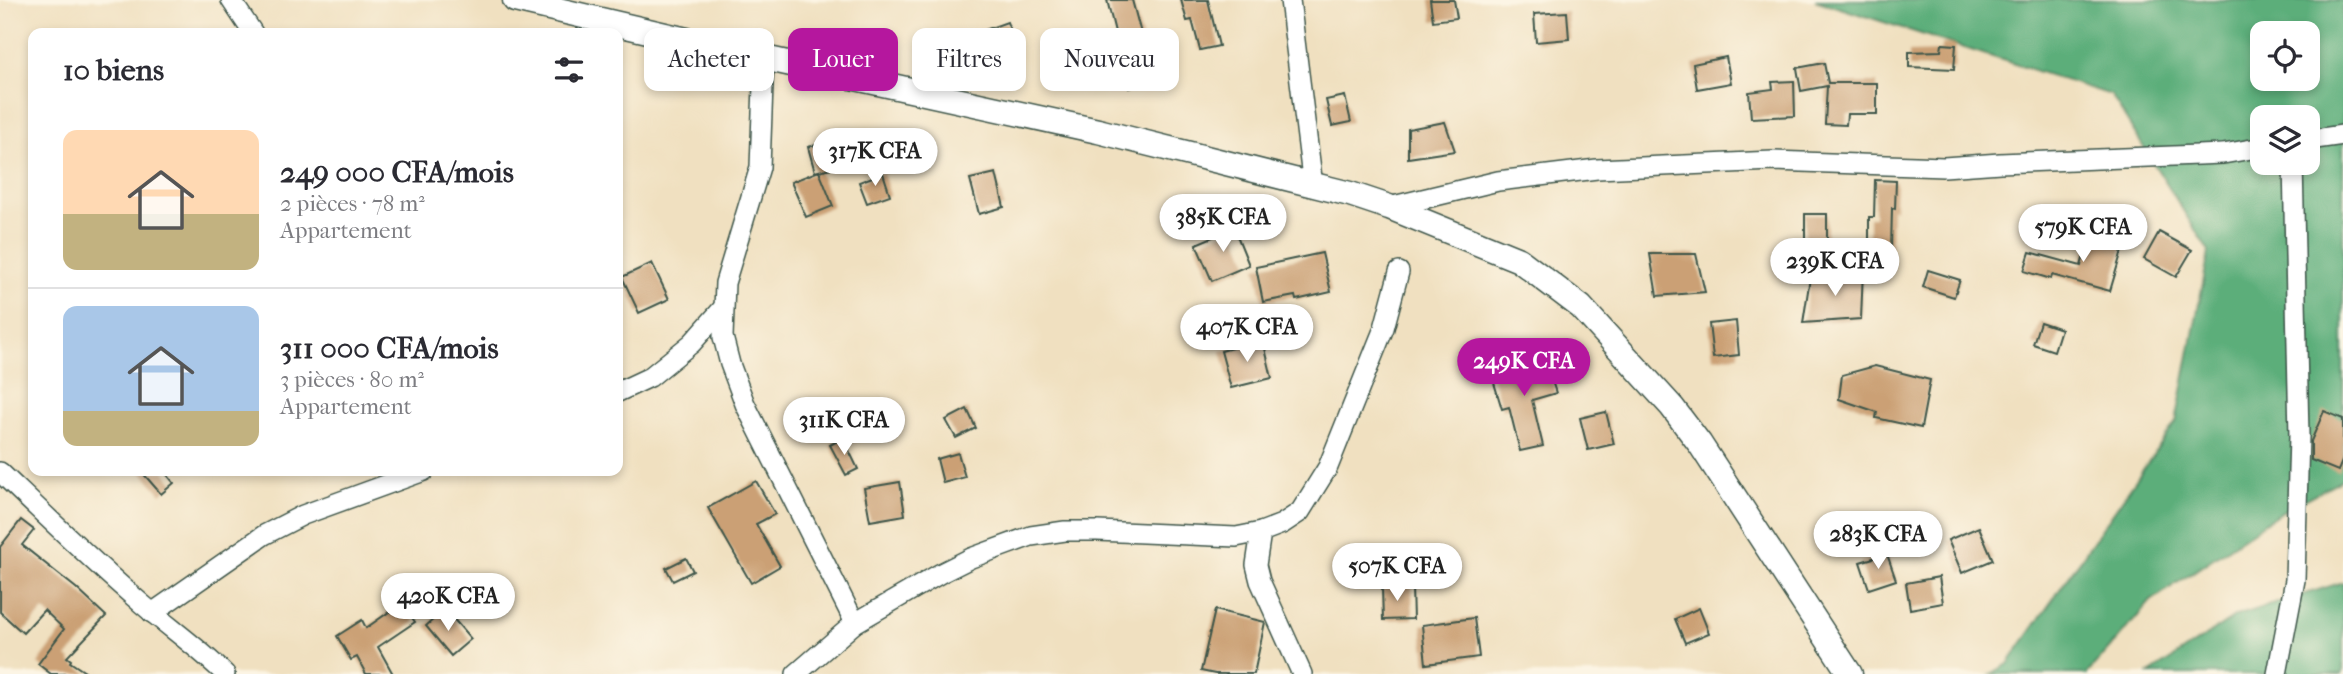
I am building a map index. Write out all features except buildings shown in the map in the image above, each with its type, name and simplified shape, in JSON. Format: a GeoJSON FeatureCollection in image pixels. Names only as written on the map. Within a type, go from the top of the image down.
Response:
{"type":"FeatureCollection","features":[{"type":"Feature","properties":{"kind":"street"},"geometry":{"type":"LineString","coordinates":[[231,0],[250,28]]}},
{"type":"Feature","properties":{"kind":"street"},"geometry":{"type":"LineString","coordinates":[[515,0],[644,30]]}},
{"type":"Feature","properties":{"kind":"street"},"geometry":{"type":"LineString","coordinates":[[1290,0],[1314,186]]}},
{"type":"Feature","properties":{"kind":"street"},"geometry":{"type":"LineString","coordinates":[[774,60],[1098,131],[1314,186],[1389,207],[1519,260],[1581,307],[1664,398],[1700,444],[1850,674]]}},
{"type":"Feature","properties":{"kind":"street"},"geometry":{"type":"LineString","coordinates":[[763,91],[760,167],[725,283],[723,337],[745,404],[855,623]]}},
{"type":"Feature","properties":{"kind":"street"},"geometry":{"type":"LineString","coordinates":[[2320,138],[2343,135]]}},
{"type":"Feature","properties":{"kind":"street"},"geometry":{"type":"LineString","coordinates":[[1389,207],[1499,181],[1609,168],[1773,162],[1944,167],[2223,154],[2250,149]]}},
{"type":"Feature","properties":{"kind":"street"},"geometry":{"type":"LineString","coordinates":[[2277,674],[2295,580],[2299,436],[2293,175]]}},
{"type":"Feature","properties":{"kind":"street"},"geometry":{"type":"LineString","coordinates":[[796,674],[855,623],[941,573],[1031,536],[1065,531],[1097,531],[1236,537],[1282,524],[1300,512],[1328,467],[1384,328],[1399,272]]}},
{"type":"Feature","properties":{"kind":"street"},"geometry":{"type":"LineString","coordinates":[[623,390],[650,377],[692,343],[723,308]]}},
{"type":"Feature","properties":{"kind":"street"},"geometry":{"type":"LineString","coordinates":[[0,472],[70,540],[152,613],[201,650],[225,674]]}},
{"type":"Feature","properties":{"kind":"street"},"geometry":{"type":"LineString","coordinates":[[152,613],[264,536],[303,514],[410,476]]}},
{"type":"Feature","properties":{"kind":"street"},"geometry":{"type":"LineString","coordinates":[[1261,532],[1256,565],[1260,581],[1302,674]]}},
{"type":"Feature","properties":{"kind":"green space"},"geometry":{"type":"Polygon","coordinates":[[[1815,0],[2343,0],[2343,479],[2279,513],[2151,601],[2087,674],[1991,674],[2008,664],[2176,422],[2209,252],[2111,95],[1815,0]]]}},
{"type":"Feature","properties":{"kind":"green space"},"geometry":{"type":"Polygon","coordinates":[[[2343,582],[2341,674],[2149,674],[2236,616],[2343,582]]]}}]}
